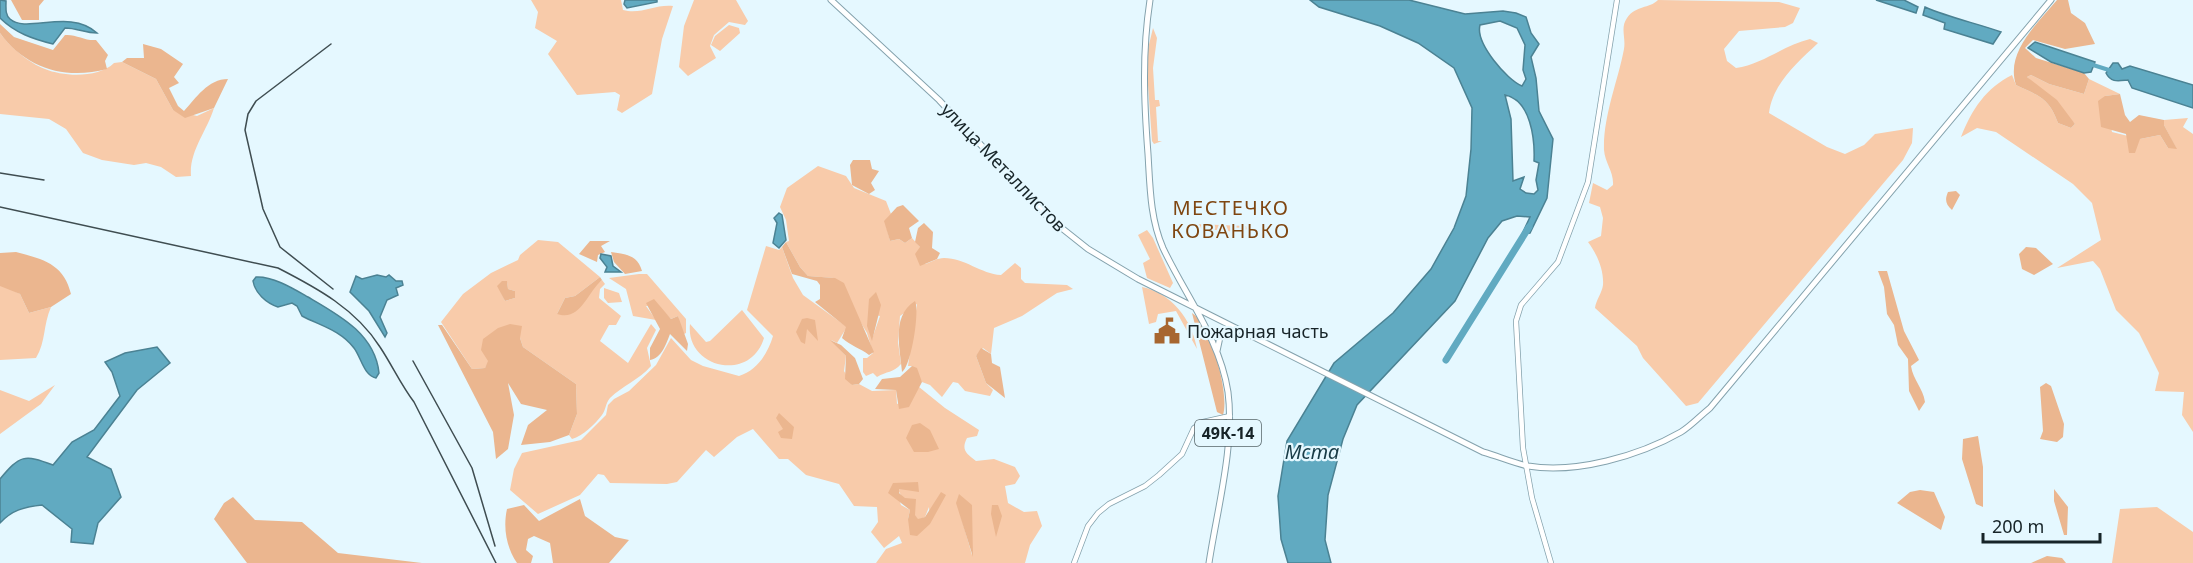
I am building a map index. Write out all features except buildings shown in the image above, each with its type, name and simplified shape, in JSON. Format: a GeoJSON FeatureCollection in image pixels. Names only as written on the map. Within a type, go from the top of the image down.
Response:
{"type":"FeatureCollection","features":[{"type":"Feature","properties":{"kind":"main road","name":"улица Металлистов"},"geometry":{"type":"LineString","coordinates":[[831,0],[939,100],[1058,225],[1112,265],[1483,452],[1527,465],[1549,468],[1580,465],[1648,447],[1682,431],[1710,408],[2051,0]]}},
{"type":"Feature","properties":{"kind":"main road"},"geometry":{"type":"LineString","coordinates":[[1150,0],[1143,54],[1143,84],[1151,203],[1162,246],[1195,308]]}},
{"type":"Feature","properties":{"kind":"main road","name":"49К-14"},"geometry":{"type":"LineString","coordinates":[[1195,308],[1217,351],[1228,391],[1230,416],[1209,563]]}},
{"type":"Feature","properties":{"kind":"main road"},"geometry":{"type":"LineString","coordinates":[[1217,351],[1220,337],[1227,329],[1237,329]]}},
{"type":"Feature","properties":{"kind":"street"},"geometry":{"type":"LineString","coordinates":[[1551,563],[1532,498],[1522,448],[1516,321],[1521,306],[1558,262],[1588,182],[1617,0]]}},
{"type":"Feature","properties":{"kind":"street"},"geometry":{"type":"LineString","coordinates":[[1074,563],[1088,526],[1098,513],[1109,504],[1145,486],[1159,475],[1182,454],[1194,428],[1203,422],[1230,416]]}},
{"type":"Feature","properties":{"kind":"shaded area"},"geometry":{"type":"Polygon","coordinates":[[[11,0],[44,0],[39,6],[39,20],[22,20],[11,0]]]}},
{"type":"Feature","properties":{"kind":"shaded area"},"geometry":{"type":"Polygon","coordinates":[[[531,0],[621,0],[623,10],[630,11],[673,6],[662,39],[652,94],[622,113],[617,110],[620,95],[615,92],[577,95],[548,54],[557,41],[535,28],[538,12],[531,0]]]}},
{"type":"Feature","properties":{"kind":"shaded area"},"geometry":{"type":"Polygon","coordinates":[[[694,0],[736,0],[748,21],[745,25],[729,22],[714,35],[710,46],[716,58],[688,76],[679,67],[684,26],[694,0]]]}},
{"type":"Feature","properties":{"kind":"shaded area"},"geometry":{"type":"Polygon","coordinates":[[[1658,0],[1779,2],[1800,8],[1793,23],[1785,27],[1739,31],[1724,49],[1727,61],[1736,68],[1755,63],[1800,42],[1810,39],[1818,43],[1787,74],[1775,92],[1769,113],[1827,147],[1845,154],[1864,145],[1875,134],[1913,128],[1912,143],[1903,160],[1698,403],[1686,406],[1643,358],[1637,346],[1595,308],[1603,279],[1599,262],[1588,242],[1601,236],[1603,218],[1600,207],[1589,203],[1593,183],[1607,190],[1613,185],[1604,150],[1604,137],[1624,49],[1624,25],[1634,11],[1658,0]]]}},
{"type":"Feature","properties":{"kind":"shaded area"},"geometry":{"type":"Polygon","coordinates":[[[2057,0],[2068,0],[2071,13],[2085,23],[2095,44],[2065,49],[2033,40],[2025,48],[2036,58],[2084,73],[2089,79],[2084,94],[2049,84],[2031,75],[2027,77],[2057,100],[2075,124],[2071,128],[2058,123],[2051,108],[2042,99],[2016,85],[2014,73],[2015,61],[2025,39],[2057,0]]]}},
{"type":"Feature","properties":{"kind":"shaded area"},"geometry":{"type":"Polygon","coordinates":[[[0,24],[14,37],[53,50],[65,35],[96,40],[108,55],[105,61],[107,69],[77,73],[48,69],[34,63],[10,45],[0,33],[0,24]]]}},
{"type":"Feature","properties":{"kind":"shaded area"},"geometry":{"type":"Polygon","coordinates":[[[729,25],[739,28],[740,33],[720,51],[711,45],[715,36],[729,25]]]}},
{"type":"Feature","properties":{"kind":"shaded area"},"geometry":{"type":"Polygon","coordinates":[[[1153,28],[1157,38],[1153,68],[1155,100],[1159,100],[1160,106],[1156,107],[1158,141],[1162,141],[1154,144],[1146,57],[1153,28]]]}},
{"type":"Feature","properties":{"kind":"shaded area"},"geometry":{"type":"Polygon","coordinates":[[[0,33],[20,54],[53,72],[71,75],[91,74],[108,68],[114,63],[122,62],[156,79],[173,110],[197,116],[214,108],[193,158],[191,176],[176,177],[161,167],[146,163],[134,165],[102,160],[83,153],[66,129],[49,119],[0,114],[0,33]]]}},
{"type":"Feature","properties":{"kind":"shaded area"},"geometry":{"type":"Polygon","coordinates":[[[143,44],[161,49],[183,64],[174,77],[179,83],[169,88],[178,106],[184,111],[208,86],[228,79],[214,108],[185,118],[173,110],[156,79],[122,62],[127,58],[144,58],[143,44]]]}},
{"type":"Feature","properties":{"kind":"shaded area"},"geometry":{"type":"Polygon","coordinates":[[[2012,75],[2016,85],[2037,95],[2047,103],[2058,123],[2071,128],[2075,124],[2027,77],[2031,75],[2049,84],[2084,94],[2089,79],[2120,94],[2105,96],[2112,132],[2140,139],[2160,135],[2168,148],[2176,148],[2164,125],[2164,120],[2188,118],[2183,127],[2193,134],[2193,432],[2182,415],[2184,392],[2155,391],[2159,373],[2139,333],[2116,310],[2100,269],[2093,261],[2057,268],[2101,240],[2092,203],[2073,184],[1996,132],[1977,128],[1961,137],[1981,100],[1995,86],[2012,75]]]}},
{"type":"Feature","properties":{"kind":"shaded area"},"geometry":{"type":"Polygon","coordinates":[[[2120,94],[2125,115],[2130,122],[2139,115],[2164,120],[2164,125],[2177,149],[2168,148],[2160,135],[2140,139],[2135,153],[2129,153],[2126,134],[2101,127],[2098,101],[2105,96],[2120,94]]]}},
{"type":"Feature","properties":{"kind":"shaded area"},"geometry":{"type":"Polygon","coordinates":[[[853,160],[870,160],[872,169],[879,171],[871,183],[875,190],[869,194],[852,185],[850,165],[853,160]]]}},
{"type":"Feature","properties":{"kind":"shaded area"},"geometry":{"type":"Polygon","coordinates":[[[818,166],[846,176],[854,188],[886,201],[891,214],[885,221],[890,241],[899,239],[905,243],[912,238],[920,247],[925,264],[941,258],[952,259],[1001,275],[1015,263],[1021,268],[1021,279],[1025,283],[1067,285],[1073,289],[1057,293],[1022,316],[994,328],[991,354],[983,348],[976,356],[986,383],[993,390],[990,396],[965,391],[958,383],[953,382],[942,397],[930,385],[922,382],[912,366],[908,366],[917,304],[900,316],[898,342],[901,364],[877,377],[873,373],[866,376],[863,372],[863,358],[873,353],[867,333],[834,278],[808,276],[800,267],[786,242],[789,241],[786,220],[780,207],[787,188],[818,166]],[[869,314],[872,339],[880,316],[869,314]]]}},
{"type":"Feature","properties":{"kind":"shaded area"},"geometry":{"type":"Polygon","coordinates":[[[1956,191],[1960,195],[1952,210],[1947,204],[1946,197],[1948,192],[1956,191]]]}},
{"type":"Feature","properties":{"kind":"shaded area"},"geometry":{"type":"Polygon","coordinates":[[[903,205],[919,221],[909,228],[912,238],[905,243],[899,239],[890,241],[884,221],[897,207],[903,205]]]}},
{"type":"Feature","properties":{"kind":"shaded area"},"geometry":{"type":"Polygon","coordinates":[[[924,223],[933,232],[932,248],[940,253],[937,259],[920,266],[915,254],[920,247],[915,242],[918,228],[924,223]]]}},
{"type":"Feature","properties":{"kind":"shaded area"},"geometry":{"type":"Polygon","coordinates":[[[1195,224],[1246,226],[1248,229],[1236,232],[1195,228],[1195,224]]]}},
{"type":"Feature","properties":{"kind":"shaded area"},"geometry":{"type":"Polygon","coordinates":[[[1147,230],[1153,238],[1173,283],[1170,288],[1147,278],[1143,263],[1150,259],[1138,235],[1147,230]]]}},
{"type":"Feature","properties":{"kind":"shaded area"},"geometry":{"type":"Polygon","coordinates":[[[538,240],[558,242],[600,277],[575,296],[565,298],[557,314],[602,280],[605,284],[600,289],[599,298],[621,316],[616,325],[609,325],[600,341],[628,363],[651,324],[656,330],[647,348],[651,366],[610,398],[596,422],[572,439],[569,435],[577,414],[576,384],[523,347],[520,338],[489,361],[485,368],[472,369],[441,322],[463,294],[491,273],[518,260],[520,255],[538,240]],[[507,282],[498,286],[505,301],[515,298],[515,291],[508,289],[507,282]]]}},
{"type":"Feature","properties":{"kind":"shaded area"},"geometry":{"type":"Polygon","coordinates":[[[590,241],[610,241],[601,246],[605,252],[598,255],[597,262],[579,254],[590,241]]]}},
{"type":"Feature","properties":{"kind":"shaded area"},"geometry":{"type":"Polygon","coordinates":[[[786,242],[800,267],[808,276],[835,278],[844,283],[874,352],[869,355],[842,338],[846,327],[815,302],[820,299],[820,285],[817,281],[792,274],[782,247],[786,242]]]}},
{"type":"Feature","properties":{"kind":"shaded area"},"geometry":{"type":"Polygon","coordinates":[[[766,246],[779,250],[782,247],[793,278],[803,295],[847,327],[837,343],[831,340],[846,356],[844,371],[852,385],[859,384],[872,391],[896,390],[897,404],[911,399],[919,387],[945,408],[979,430],[977,436],[967,438],[964,446],[972,458],[976,461],[994,459],[1015,467],[1020,476],[1015,484],[1005,486],[1008,503],[1024,512],[1037,511],[1042,526],[1030,545],[1025,563],[876,563],[886,549],[902,543],[899,536],[884,548],[871,532],[878,522],[877,507],[854,506],[839,484],[806,475],[788,459],[779,459],[753,429],[737,437],[714,457],[706,450],[677,482],[667,484],[610,483],[604,475],[598,474],[580,495],[538,514],[510,490],[514,469],[522,453],[581,440],[606,415],[608,405],[614,399],[629,391],[656,365],[671,338],[691,360],[703,366],[739,376],[751,370],[765,355],[773,336],[747,310],[766,246]],[[893,483],[901,505],[910,510],[908,519],[930,524],[929,507],[925,517],[918,520],[893,483]],[[957,503],[972,555],[972,505],[957,503]]]}},
{"type":"Feature","properties":{"kind":"shaded area"},"geometry":{"type":"Polygon","coordinates":[[[2026,247],[2036,248],[2053,264],[2034,275],[2022,269],[2019,254],[2026,247]]]}},
{"type":"Feature","properties":{"kind":"shaded area"},"geometry":{"type":"Polygon","coordinates":[[[16,252],[43,260],[58,269],[68,284],[71,294],[51,307],[29,313],[20,294],[0,286],[0,253],[16,252]]]}},
{"type":"Feature","properties":{"kind":"shaded area"},"geometry":{"type":"Polygon","coordinates":[[[611,252],[634,258],[642,271],[625,274],[614,262],[611,252]]]}},
{"type":"Feature","properties":{"kind":"shaded area"},"geometry":{"type":"Polygon","coordinates":[[[1878,271],[1887,271],[1904,331],[1919,360],[1911,366],[1925,402],[1919,411],[1909,391],[1908,359],[1898,345],[1894,325],[1887,314],[1884,287],[1878,271]]]}},
{"type":"Feature","properties":{"kind":"shaded area"},"geometry":{"type":"Polygon","coordinates":[[[647,274],[686,319],[686,333],[682,335],[678,316],[671,319],[657,305],[646,306],[656,320],[633,316],[626,289],[609,278],[647,274]]]}},
{"type":"Feature","properties":{"kind":"shaded area"},"geometry":{"type":"Polygon","coordinates":[[[600,277],[602,280],[577,310],[572,314],[557,314],[565,298],[575,296],[600,277]]]}},
{"type":"Feature","properties":{"kind":"shaded area"},"geometry":{"type":"Polygon","coordinates":[[[502,281],[507,281],[508,289],[515,291],[515,298],[505,301],[497,286],[502,281]]]}},
{"type":"Feature","properties":{"kind":"shaded area"},"geometry":{"type":"Polygon","coordinates":[[[3,285],[20,294],[29,313],[51,307],[36,358],[0,360],[0,286],[3,285]]]}},
{"type":"Feature","properties":{"kind":"shaded area"},"geometry":{"type":"Polygon","coordinates":[[[1142,287],[1171,301],[1185,318],[1197,349],[1176,311],[1158,314],[1156,322],[1149,324],[1142,287]]]}},
{"type":"Feature","properties":{"kind":"shaded area"},"geometry":{"type":"Polygon","coordinates":[[[604,288],[619,293],[622,302],[608,303],[604,298],[604,288]]]}},
{"type":"Feature","properties":{"kind":"shaded area"},"geometry":{"type":"Polygon","coordinates":[[[876,292],[881,305],[872,341],[867,326],[869,299],[876,292]]]}},
{"type":"Feature","properties":{"kind":"shaded area"},"geometry":{"type":"Polygon","coordinates":[[[654,299],[671,319],[678,316],[688,344],[687,351],[670,334],[661,354],[650,360],[650,348],[660,329],[646,303],[654,299]]]}},
{"type":"Feature","properties":{"kind":"shaded area"},"geometry":{"type":"Polygon","coordinates":[[[915,301],[914,338],[909,360],[902,372],[900,324],[907,307],[915,301]]]}},
{"type":"Feature","properties":{"kind":"shaded area"},"geometry":{"type":"Polygon","coordinates":[[[742,310],[764,338],[757,352],[746,361],[733,365],[720,364],[697,351],[691,339],[690,324],[706,342],[710,341],[742,310]]]}},
{"type":"Feature","properties":{"kind":"shaded area"},"geometry":{"type":"Polygon","coordinates":[[[1192,313],[1205,330],[1217,360],[1224,391],[1223,415],[1217,412],[1192,313]]]}},
{"type":"Feature","properties":{"kind":"shaded area"},"geometry":{"type":"Polygon","coordinates":[[[802,319],[815,320],[818,341],[807,329],[805,344],[801,342],[796,332],[802,319]]]}},
{"type":"Feature","properties":{"kind":"shaded area"},"geometry":{"type":"Polygon","coordinates":[[[510,324],[522,326],[520,338],[523,347],[576,384],[577,414],[569,435],[550,442],[521,445],[528,425],[547,410],[521,404],[508,383],[514,415],[508,449],[496,459],[493,432],[438,325],[442,325],[472,369],[485,368],[488,361],[481,350],[483,339],[498,328],[510,324]]]}},
{"type":"Feature","properties":{"kind":"shaded area"},"geometry":{"type":"Polygon","coordinates":[[[830,340],[841,345],[855,358],[863,379],[859,384],[852,385],[845,379],[846,356],[830,340]]]}},
{"type":"Feature","properties":{"kind":"shaded area"},"geometry":{"type":"Polygon","coordinates":[[[981,348],[991,354],[992,363],[1000,367],[1005,398],[986,383],[976,356],[981,348]]]}},
{"type":"Feature","properties":{"kind":"shaded area"},"geometry":{"type":"Polygon","coordinates":[[[912,366],[917,368],[922,382],[909,407],[899,409],[896,390],[875,389],[882,379],[900,377],[912,366]]]}},
{"type":"Feature","properties":{"kind":"shaded area"},"geometry":{"type":"Polygon","coordinates":[[[2046,383],[2051,386],[2064,424],[2063,437],[2057,442],[2040,439],[2043,431],[2040,387],[2046,383]]]}},
{"type":"Feature","properties":{"kind":"shaded area"},"geometry":{"type":"Polygon","coordinates":[[[55,385],[41,404],[0,434],[0,390],[29,401],[55,385]]]}},
{"type":"Feature","properties":{"kind":"shaded area"},"geometry":{"type":"Polygon","coordinates":[[[779,413],[794,427],[792,439],[781,438],[778,432],[783,429],[776,418],[779,413]]]}},
{"type":"Feature","properties":{"kind":"shaded area"},"geometry":{"type":"Polygon","coordinates":[[[920,423],[930,430],[939,449],[914,452],[906,438],[912,425],[920,423]]]}},
{"type":"Feature","properties":{"kind":"shaded area"},"geometry":{"type":"Polygon","coordinates":[[[1978,436],[1983,467],[1983,507],[1976,504],[1962,459],[1963,439],[1978,436]]]}},
{"type":"Feature","properties":{"kind":"shaded area"},"geometry":{"type":"Polygon","coordinates":[[[918,482],[919,492],[899,489],[899,493],[905,498],[916,499],[915,515],[918,519],[925,517],[941,492],[946,495],[930,524],[917,536],[910,535],[908,519],[910,510],[888,493],[893,483],[918,482]]]}},
{"type":"Feature","properties":{"kind":"shaded area"},"geometry":{"type":"Polygon","coordinates":[[[2054,489],[2068,507],[2067,535],[2064,535],[2054,501],[2054,489]]]}},
{"type":"Feature","properties":{"kind":"shaded area"},"geometry":{"type":"Polygon","coordinates":[[[1920,490],[1934,492],[1945,517],[1941,530],[1897,503],[1910,492],[1920,490]]]}},
{"type":"Feature","properties":{"kind":"shaded area"},"geometry":{"type":"Polygon","coordinates":[[[959,494],[972,505],[973,557],[956,503],[959,494]]]}},
{"type":"Feature","properties":{"kind":"shaded area"},"geometry":{"type":"Polygon","coordinates":[[[233,497],[255,520],[302,522],[338,553],[422,563],[247,563],[214,519],[224,503],[233,497]]]}},
{"type":"Feature","properties":{"kind":"shaded area"},"geometry":{"type":"Polygon","coordinates":[[[580,499],[585,516],[615,537],[629,540],[609,563],[553,563],[550,543],[534,536],[528,539],[526,550],[533,556],[531,563],[517,563],[506,537],[507,509],[524,505],[539,521],[580,499]]]}},
{"type":"Feature","properties":{"kind":"shaded area"},"geometry":{"type":"Polygon","coordinates":[[[992,505],[998,505],[1002,516],[996,537],[991,514],[992,505]]]}},
{"type":"Feature","properties":{"kind":"shaded area"},"geometry":{"type":"Polygon","coordinates":[[[2157,507],[2193,532],[2193,563],[2112,563],[2120,509],[2157,507]]]}},
{"type":"Feature","properties":{"kind":"shaded area"},"geometry":{"type":"Polygon","coordinates":[[[2047,556],[2062,558],[2066,563],[2031,563],[2047,556]]]}},
{"type":"Feature","properties":{"kind":"water"},"geometry":{"type":"Polygon","coordinates":[[[0,0],[6,1],[7,15],[17,23],[74,22],[97,33],[65,28],[53,44],[38,40],[18,32],[0,18],[0,0]]]}},
{"type":"Feature","properties":{"kind":"water"},"geometry":{"type":"Polygon","coordinates":[[[625,0],[657,0],[657,2],[627,8],[624,4],[625,0]]]}},
{"type":"Feature","properties":{"kind":"water","name":"Мста"},"geometry":{"type":"Polygon","coordinates":[[[1310,0],[1409,0],[1465,14],[1503,11],[1526,17],[1531,33],[1539,44],[1531,57],[1536,78],[1539,111],[1553,139],[1547,198],[1530,233],[1522,234],[1530,217],[1517,216],[1502,221],[1488,238],[1455,301],[1357,405],[1343,439],[1328,495],[1325,540],[1331,563],[1288,563],[1281,539],[1278,496],[1287,441],[1334,363],[1393,313],[1431,269],[1454,228],[1466,196],[1471,149],[1472,108],[1454,68],[1418,43],[1380,26],[1319,7],[1310,0]],[[1500,21],[1480,25],[1482,41],[1501,69],[1522,86],[1526,79],[1523,70],[1525,45],[1517,28],[1500,21]],[[1505,95],[1511,119],[1513,181],[1524,177],[1520,189],[1534,194],[1538,190],[1536,180],[1539,163],[1534,161],[1534,143],[1530,122],[1521,104],[1505,95]]]}},
{"type":"Feature","properties":{"kind":"water"},"geometry":{"type":"Polygon","coordinates":[[[1876,0],[1904,0],[1918,7],[1916,13],[1876,0]]]}},
{"type":"Feature","properties":{"kind":"water"},"geometry":{"type":"Polygon","coordinates":[[[1925,7],[2001,32],[1993,44],[1944,29],[1945,23],[1923,15],[1925,7]]]}},
{"type":"Feature","properties":{"kind":"water"},"geometry":{"type":"Polygon","coordinates":[[[2035,42],[2095,62],[2091,72],[2084,73],[2051,62],[2028,48],[2035,42]]]}},
{"type":"Feature","properties":{"kind":"water"},"geometry":{"type":"Polygon","coordinates":[[[2113,63],[2118,63],[2122,69],[2130,66],[2193,85],[2193,108],[2132,88],[2128,80],[2113,80],[2106,73],[2113,63]]]}},
{"type":"Feature","properties":{"kind":"water"},"geometry":{"type":"Polygon","coordinates":[[[779,213],[782,215],[786,240],[779,248],[773,243],[777,223],[774,218],[779,213]]]}},
{"type":"Feature","properties":{"kind":"water"},"geometry":{"type":"Polygon","coordinates":[[[601,254],[611,256],[613,266],[621,272],[605,272],[607,267],[600,258],[601,254]]]}},
{"type":"Feature","properties":{"kind":"water"},"geometry":{"type":"Polygon","coordinates":[[[377,275],[386,277],[389,275],[396,281],[402,281],[403,285],[396,288],[398,295],[387,300],[380,317],[387,333],[385,337],[369,311],[350,292],[356,276],[362,279],[377,275]]]}},
{"type":"Feature","properties":{"kind":"water"},"geometry":{"type":"Polygon","coordinates":[[[256,277],[263,277],[290,287],[332,311],[354,327],[371,347],[379,373],[376,378],[368,374],[354,348],[343,337],[302,316],[297,306],[292,303],[278,307],[265,300],[254,285],[253,281],[256,277]]]}},
{"type":"Feature","properties":{"kind":"water"},"geometry":{"type":"Polygon","coordinates":[[[157,347],[170,363],[137,390],[87,457],[111,469],[121,497],[98,523],[93,544],[71,542],[72,529],[42,505],[19,510],[0,523],[0,479],[7,471],[18,461],[29,458],[53,465],[72,442],[94,430],[120,396],[112,372],[105,362],[125,353],[157,347]]]}},
{"type":"Feature","properties":{"kind":"waterway"},"geometry":{"type":"LineString","coordinates":[[2090,64],[2112,71]]}},
{"type":"Feature","properties":{"kind":"waterway"},"geometry":{"type":"LineString","coordinates":[[1446,360],[1529,227]]}},
{"type":"Feature","properties":{"kind":"railway"},"geometry":{"type":"LineString","coordinates":[[331,44],[256,101],[248,114],[245,130],[263,209],[280,247],[333,289]]}},
{"type":"Feature","properties":{"kind":"railway"},"geometry":{"type":"LineString","coordinates":[[0,173],[44,180]]}},
{"type":"Feature","properties":{"kind":"railway"},"geometry":{"type":"LineString","coordinates":[[0,207],[278,268],[335,301],[359,321],[370,334],[414,402],[496,563]]}},
{"type":"Feature","properties":{"kind":"railway"},"geometry":{"type":"LineString","coordinates":[[413,361],[472,468],[495,546]]}},
{"type":"Feature","properties":{"kind":"place","name":"Пожарная часть"},"geometry":{"type":"Point","coordinates":[1167,331]}},
{"type":"Feature","properties":{"kind":"district","name":"МЕСТЕЧКО КОВАНЬКО"},"geometry":{"type":"Point","coordinates":[1231,218]}}]}
